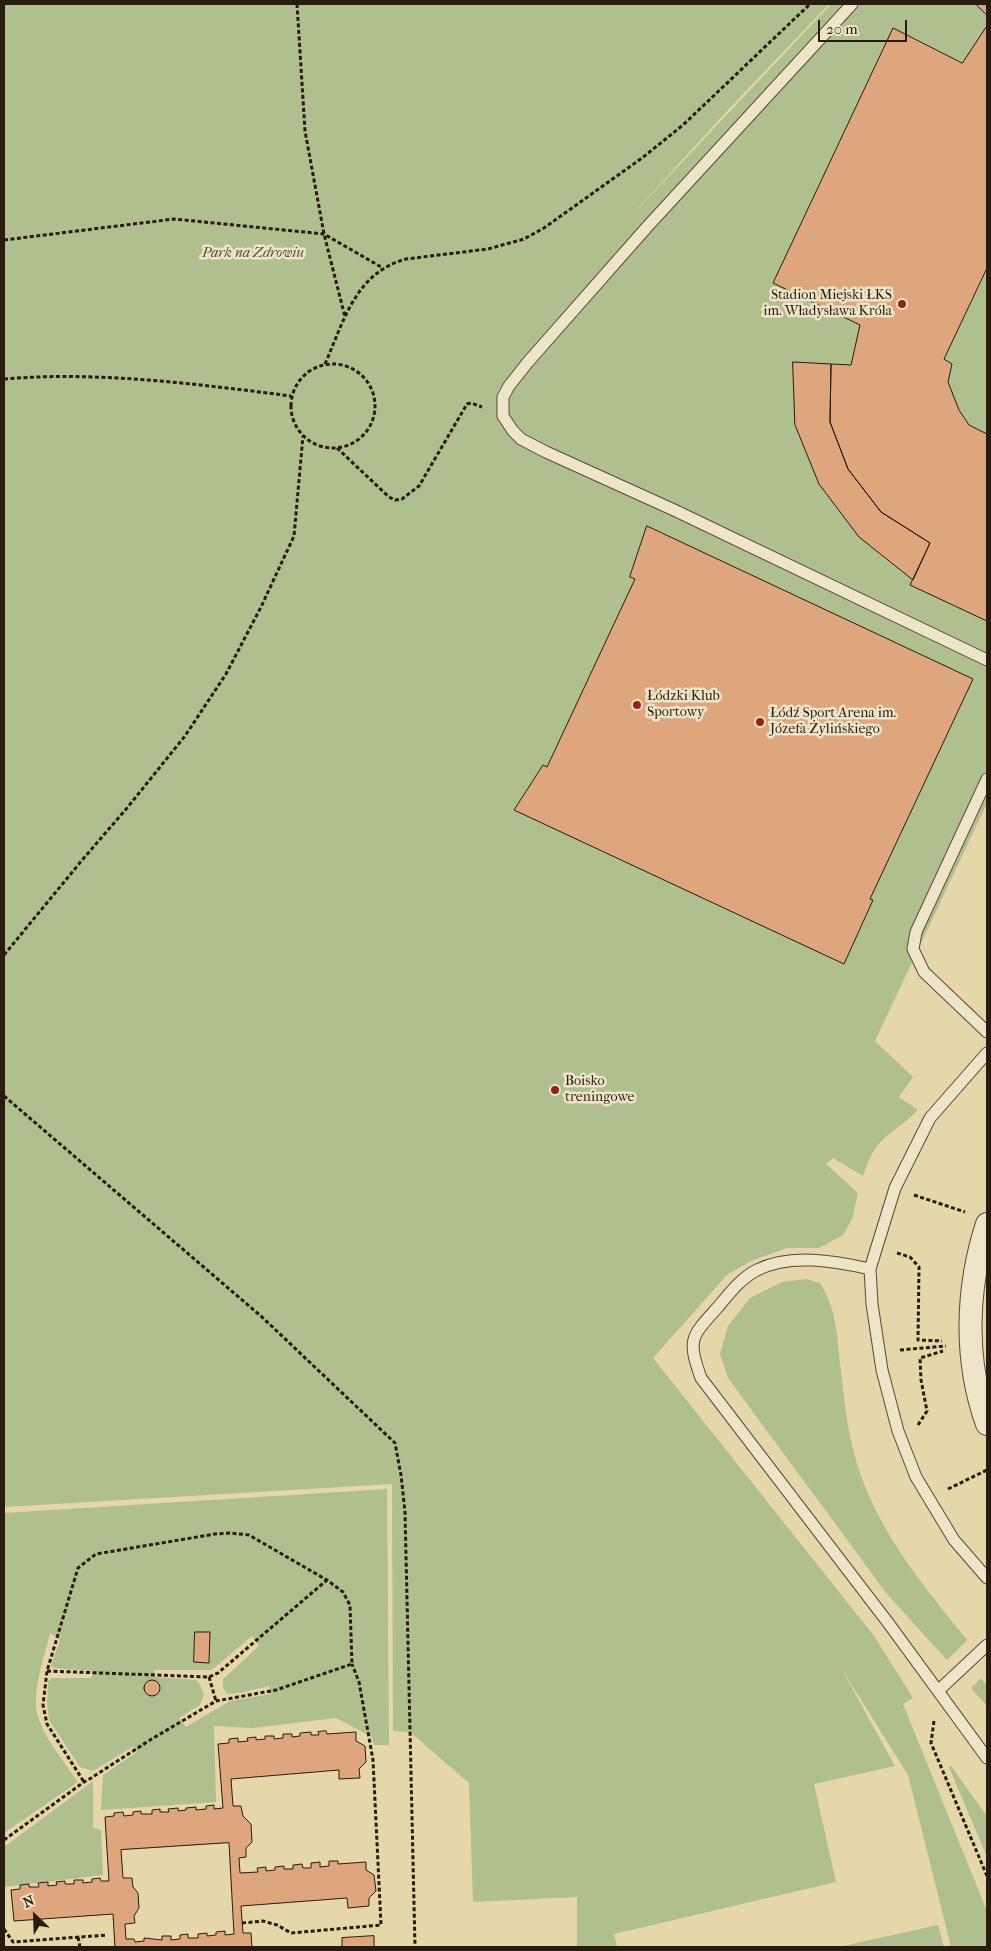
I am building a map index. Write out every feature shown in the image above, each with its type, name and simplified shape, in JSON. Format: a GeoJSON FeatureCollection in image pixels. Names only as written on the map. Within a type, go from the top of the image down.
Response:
{"type":"FeatureCollection","features":[{"type":"Feature","properties":{"kind":"street"},"geometry":{"type":"LineString","coordinates":[[987,1224],[975,1271],[971,1325],[975,1374],[987,1424]]}},
{"type":"Feature","properties":{"kind":"lane"},"geometry":{"type":"LineString","coordinates":[[852,4],[647,227],[528,362],[509,386],[503,397],[503,416],[521,439],[546,452],[674,510],[987,660]]}},
{"type":"Feature","properties":{"kind":"lane"},"geometry":{"type":"LineString","coordinates":[[987,779],[916,932],[913,950],[924,972],[987,1032]]}},
{"type":"Feature","properties":{"kind":"lane"},"geometry":{"type":"LineString","coordinates":[[987,1053],[930,1118],[895,1188],[870,1270],[872,1304],[882,1370],[898,1431],[916,1477],[954,1540],[987,1578]]}},
{"type":"Feature","properties":{"kind":"lane"},"geometry":{"type":"LineString","coordinates":[[870,1270],[830,1262],[792,1261],[756,1270],[740,1283],[698,1329],[692,1344],[693,1352],[701,1378],[987,1758]]}},
{"type":"Feature","properties":{"kind":"lane"},"geometry":{"type":"LineString","coordinates":[[938,1691],[987,1645]]}},
{"type":"Feature","properties":{"kind":"path"},"geometry":{"type":"LineString","coordinates":[[297,4],[305,131],[324,234],[346,318]]}},
{"type":"Feature","properties":{"kind":"path"},"geometry":{"type":"LineString","coordinates":[[325,364],[352,300],[373,275],[394,262],[488,249],[524,239],[544,228],[642,158],[683,125],[809,4]]}},
{"type":"Feature","properties":{"kind":"path"},"geometry":{"type":"LineString","coordinates":[[4,240],[174,219],[324,234],[383,268]]}},
{"type":"Feature","properties":{"kind":"path"},"geometry":{"type":"LineString","coordinates":[[325,364],[347,366],[357,371],[368,383],[376,408],[374,419],[369,429],[353,444],[337,448],[321,447],[303,436],[296,428],[290,407],[291,396],[296,385],[304,375],[314,368],[325,364]]}},
{"type":"Feature","properties":{"kind":"path"},"geometry":{"type":"LineString","coordinates":[[4,379],[44,376],[186,382],[291,396]]}},
{"type":"Feature","properties":{"kind":"path"},"geometry":{"type":"LineString","coordinates":[[337,448],[389,497],[395,500],[402,499],[419,486],[467,404],[470,402],[503,416]]}},
{"type":"Feature","properties":{"kind":"path"},"geometry":{"type":"LineString","coordinates":[[4,955],[186,736],[226,674],[294,536],[303,436]]}},
{"type":"Feature","properties":{"kind":"path"},"geometry":{"type":"LineString","coordinates":[[4,1096],[262,1317],[394,1443],[402,1475],[405,1512],[414,1947]]}},
{"type":"Feature","properties":{"kind":"path"},"geometry":{"type":"LineString","coordinates":[[895,1188],[954,1209]]}},
{"type":"Feature","properties":{"kind":"path"},"geometry":{"type":"LineString","coordinates":[[877,1247],[910,1257],[918,1267],[918,1340],[942,1341]]}},
{"type":"Feature","properties":{"kind":"path"},"geometry":{"type":"LineString","coordinates":[[917,1348],[938,1346]]}},
{"type":"Feature","properties":{"kind":"path"},"geometry":{"type":"LineString","coordinates":[[927,1411],[921,1380],[920,1358],[943,1351]]}},
{"type":"Feature","properties":{"kind":"path"},"geometry":{"type":"LineString","coordinates":[[952,1488],[987,1470]]}},
{"type":"Feature","properties":{"kind":"path"},"geometry":{"type":"LineString","coordinates":[[84,1782],[47,1724],[43,1705],[47,1671],[78,1568],[96,1554],[215,1534],[249,1535],[327,1580],[343,1592],[350,1605],[352,1664],[359,1682],[373,1760],[381,1925],[292,1933],[263,1921],[242,1923]]}},
{"type":"Feature","properties":{"kind":"path"},"geometry":{"type":"LineString","coordinates":[[47,1671],[209,1677],[218,1673],[327,1580]]}},
{"type":"Feature","properties":{"kind":"path"},"geometry":{"type":"LineString","coordinates":[[4,1840],[84,1782],[150,1740],[216,1702],[276,1690],[352,1664]]}},
{"type":"Feature","properties":{"kind":"path"},"geometry":{"type":"LineString","coordinates":[[209,1677],[216,1702]]}},
{"type":"Feature","properties":{"kind":"path"},"geometry":{"type":"LineString","coordinates":[[938,1691],[931,1743],[987,1876]]}},
{"type":"Feature","properties":{"kind":"path"},"geometry":{"type":"LineString","coordinates":[[4,1929],[13,1942],[107,1935]]}},
{"type":"Feature","properties":{"kind":"path"},"geometry":{"type":"LineString","coordinates":[[78,1937],[80,1947]]}},
{"type":"Feature","properties":{"kind":"green space","name":"Park na Zdrowiu"},"geometry":{"type":"Polygon","coordinates":[[[4,4],[829,4],[620,228],[831,4],[987,4],[987,803],[875,1041],[913,1077],[899,1097],[918,1110],[876,1147],[863,1176],[833,1158],[826,1164],[858,1193],[852,1219],[843,1235],[819,1248],[787,1248],[751,1261],[728,1274],[653,1358],[874,1636],[913,1698],[903,1704],[987,1911],[987,1947],[951,1947],[908,1775],[841,1668],[895,1766],[814,1784],[836,1882],[614,1934],[617,1947],[577,1947],[577,1897],[473,1902],[469,1783],[410,1732],[393,1731],[392,1484],[4,1507],[4,4]]]}},
{"type":"Feature","properties":{"kind":"green space"},"geometry":{"type":"Polygon","coordinates":[[[806,1279],[820,1283],[834,1315],[849,1433],[862,1480],[873,1505],[900,1552],[916,1575],[967,1640],[947,1660],[887,1594],[728,1378],[720,1354],[728,1326],[750,1298],[782,1282],[806,1279]]]}},
{"type":"Feature","properties":{"kind":"green space"},"geometry":{"type":"Polygon","coordinates":[[[387,1489],[389,1745],[374,1745],[372,1737],[336,1718],[253,1728],[214,1726],[216,1802],[101,1810],[103,1775],[137,1752],[134,1746],[93,1771],[80,1767],[49,1720],[47,1704],[48,1681],[52,1678],[91,1678],[94,1671],[54,1668],[51,1665],[60,1640],[50,1633],[37,1686],[36,1705],[41,1725],[46,1735],[78,1782],[4,1833],[4,1513],[387,1489]],[[252,1636],[212,1670],[154,1670],[155,1677],[196,1680],[200,1685],[204,1695],[200,1705],[179,1718],[186,1727],[230,1701],[271,1694],[269,1686],[227,1694],[223,1688],[223,1679],[259,1646],[252,1636]]]}},
{"type":"Feature","properties":{"kind":"green space"},"geometry":{"type":"Polygon","coordinates":[[[981,1678],[987,1686],[986,1705],[971,1688],[981,1678]]]}},
{"type":"Feature","properties":{"kind":"green space"},"geometry":{"type":"Polygon","coordinates":[[[951,1766],[987,1816],[987,1857],[949,1767],[951,1766]]]}},
{"type":"Feature","properties":{"kind":"green space"},"geometry":{"type":"Polygon","coordinates":[[[93,1781],[93,1828],[101,1830],[103,1875],[4,1887],[4,1847],[93,1781]]]}},
{"type":"Feature","properties":{"kind":"green space"},"geometry":{"type":"Polygon","coordinates":[[[938,1925],[944,1947],[839,1947],[938,1925]]]}},
{"type":"Feature","properties":{"kind":"building"},"geometry":{"type":"Polygon","coordinates":[[[976,4],[987,4],[987,15],[976,4]]]}},
{"type":"Feature","properties":{"kind":"building","name":"Stadion Miejski ŁKS im. Władysława Króla"},"geometry":{"type":"Polygon","coordinates":[[[987,26],[987,268],[944,359],[952,364],[948,382],[959,410],[969,425],[987,434],[987,621],[910,585],[930,543],[881,512],[848,469],[830,422],[831,364],[851,365],[860,325],[773,283],[893,28],[962,63],[987,26]]]}},
{"type":"Feature","properties":{"kind":"building"},"geometry":{"type":"Polygon","coordinates":[[[793,362],[831,364],[830,422],[848,469],[881,512],[930,543],[913,580],[859,537],[819,484],[795,425],[793,362]]]}},
{"type":"Feature","properties":{"kind":"building","name":"Łódź Sport Arena im. Józefa Żylińskiego"},"geometry":{"type":"Polygon","coordinates":[[[647,526],[973,679],[870,899],[873,900],[844,964],[514,810],[543,765],[547,767],[635,579],[630,577],[647,526]]]}},
{"type":"Feature","properties":{"kind":"building"},"geometry":{"type":"Polygon","coordinates":[[[195,1632],[210,1632],[209,1663],[194,1662],[195,1632]]]}},
{"type":"Feature","properties":{"kind":"building"},"geometry":{"type":"Polygon","coordinates":[[[152,1680],[158,1682],[160,1688],[158,1694],[152,1696],[146,1694],[144,1688],[146,1682],[152,1680]]]}},
{"type":"Feature","properties":{"kind":"building"},"geometry":{"type":"Polygon","coordinates":[[[326,1731],[327,1734],[356,1732],[356,1741],[365,1746],[366,1762],[359,1769],[360,1778],[339,1779],[339,1770],[231,1779],[233,1806],[241,1806],[243,1816],[251,1824],[252,1842],[246,1848],[246,1857],[239,1858],[240,1873],[258,1872],[257,1868],[266,1867],[266,1871],[284,1866],[284,1869],[293,1869],[293,1865],[302,1864],[303,1868],[311,1868],[311,1863],[320,1862],[320,1867],[329,1866],[329,1861],[338,1861],[338,1864],[366,1862],[366,1870],[374,1875],[376,1891],[369,1898],[369,1906],[348,1908],[347,1898],[241,1906],[243,1933],[251,1933],[252,1947],[115,1947],[113,1914],[14,1921],[11,1890],[20,1889],[20,1885],[29,1884],[29,1887],[39,1887],[38,1883],[48,1882],[48,1886],[57,1885],[56,1882],[65,1881],[65,1884],[74,1884],[74,1880],[83,1880],[83,1883],[92,1882],[92,1879],[100,1878],[101,1881],[109,1881],[105,1817],[114,1816],[114,1813],[123,1812],[124,1816],[133,1815],[133,1812],[141,1811],[141,1814],[152,1814],[152,1810],[160,1809],[160,1812],[169,1812],[168,1809],[178,1808],[178,1811],[196,1807],[196,1810],[206,1809],[206,1806],[214,1805],[214,1809],[223,1808],[218,1744],[229,1743],[229,1739],[238,1738],[238,1742],[248,1741],[247,1738],[256,1737],[256,1740],[265,1739],[265,1736],[274,1736],[274,1739],[283,1738],[283,1734],[292,1734],[292,1737],[300,1736],[300,1733],[311,1732],[311,1735],[319,1735],[318,1732],[326,1731]],[[229,1843],[121,1850],[123,1878],[132,1878],[133,1887],[138,1893],[139,1908],[134,1916],[135,1923],[125,1924],[126,1939],[134,1939],[135,1942],[144,1941],[144,1938],[162,1940],[162,1936],[171,1936],[171,1940],[180,1939],[180,1935],[188,1934],[188,1938],[198,1938],[198,1934],[216,1935],[216,1932],[225,1931],[225,1935],[234,1934],[229,1843]]]}},
{"type":"Feature","properties":{"kind":"building"},"geometry":{"type":"Polygon","coordinates":[[[374,1936],[374,1947],[342,1947],[342,1938],[374,1936]]]}},
{"type":"Feature","properties":{"kind":"place","name":"Stadion Miejski ŁKS im. Władysława Króla"},"geometry":{"type":"Point","coordinates":[902,304]}},
{"type":"Feature","properties":{"kind":"place","name":"Łódzki Klub Sportowy"},"geometry":{"type":"Point","coordinates":[637,705]}},
{"type":"Feature","properties":{"kind":"place","name":"Łódź Sport Arena im. Józefa Żylińskiego"},"geometry":{"type":"Point","coordinates":[760,722]}},
{"type":"Feature","properties":{"kind":"place","name":"Boisko treningowe"},"geometry":{"type":"Point","coordinates":[555,1090]}}]}
